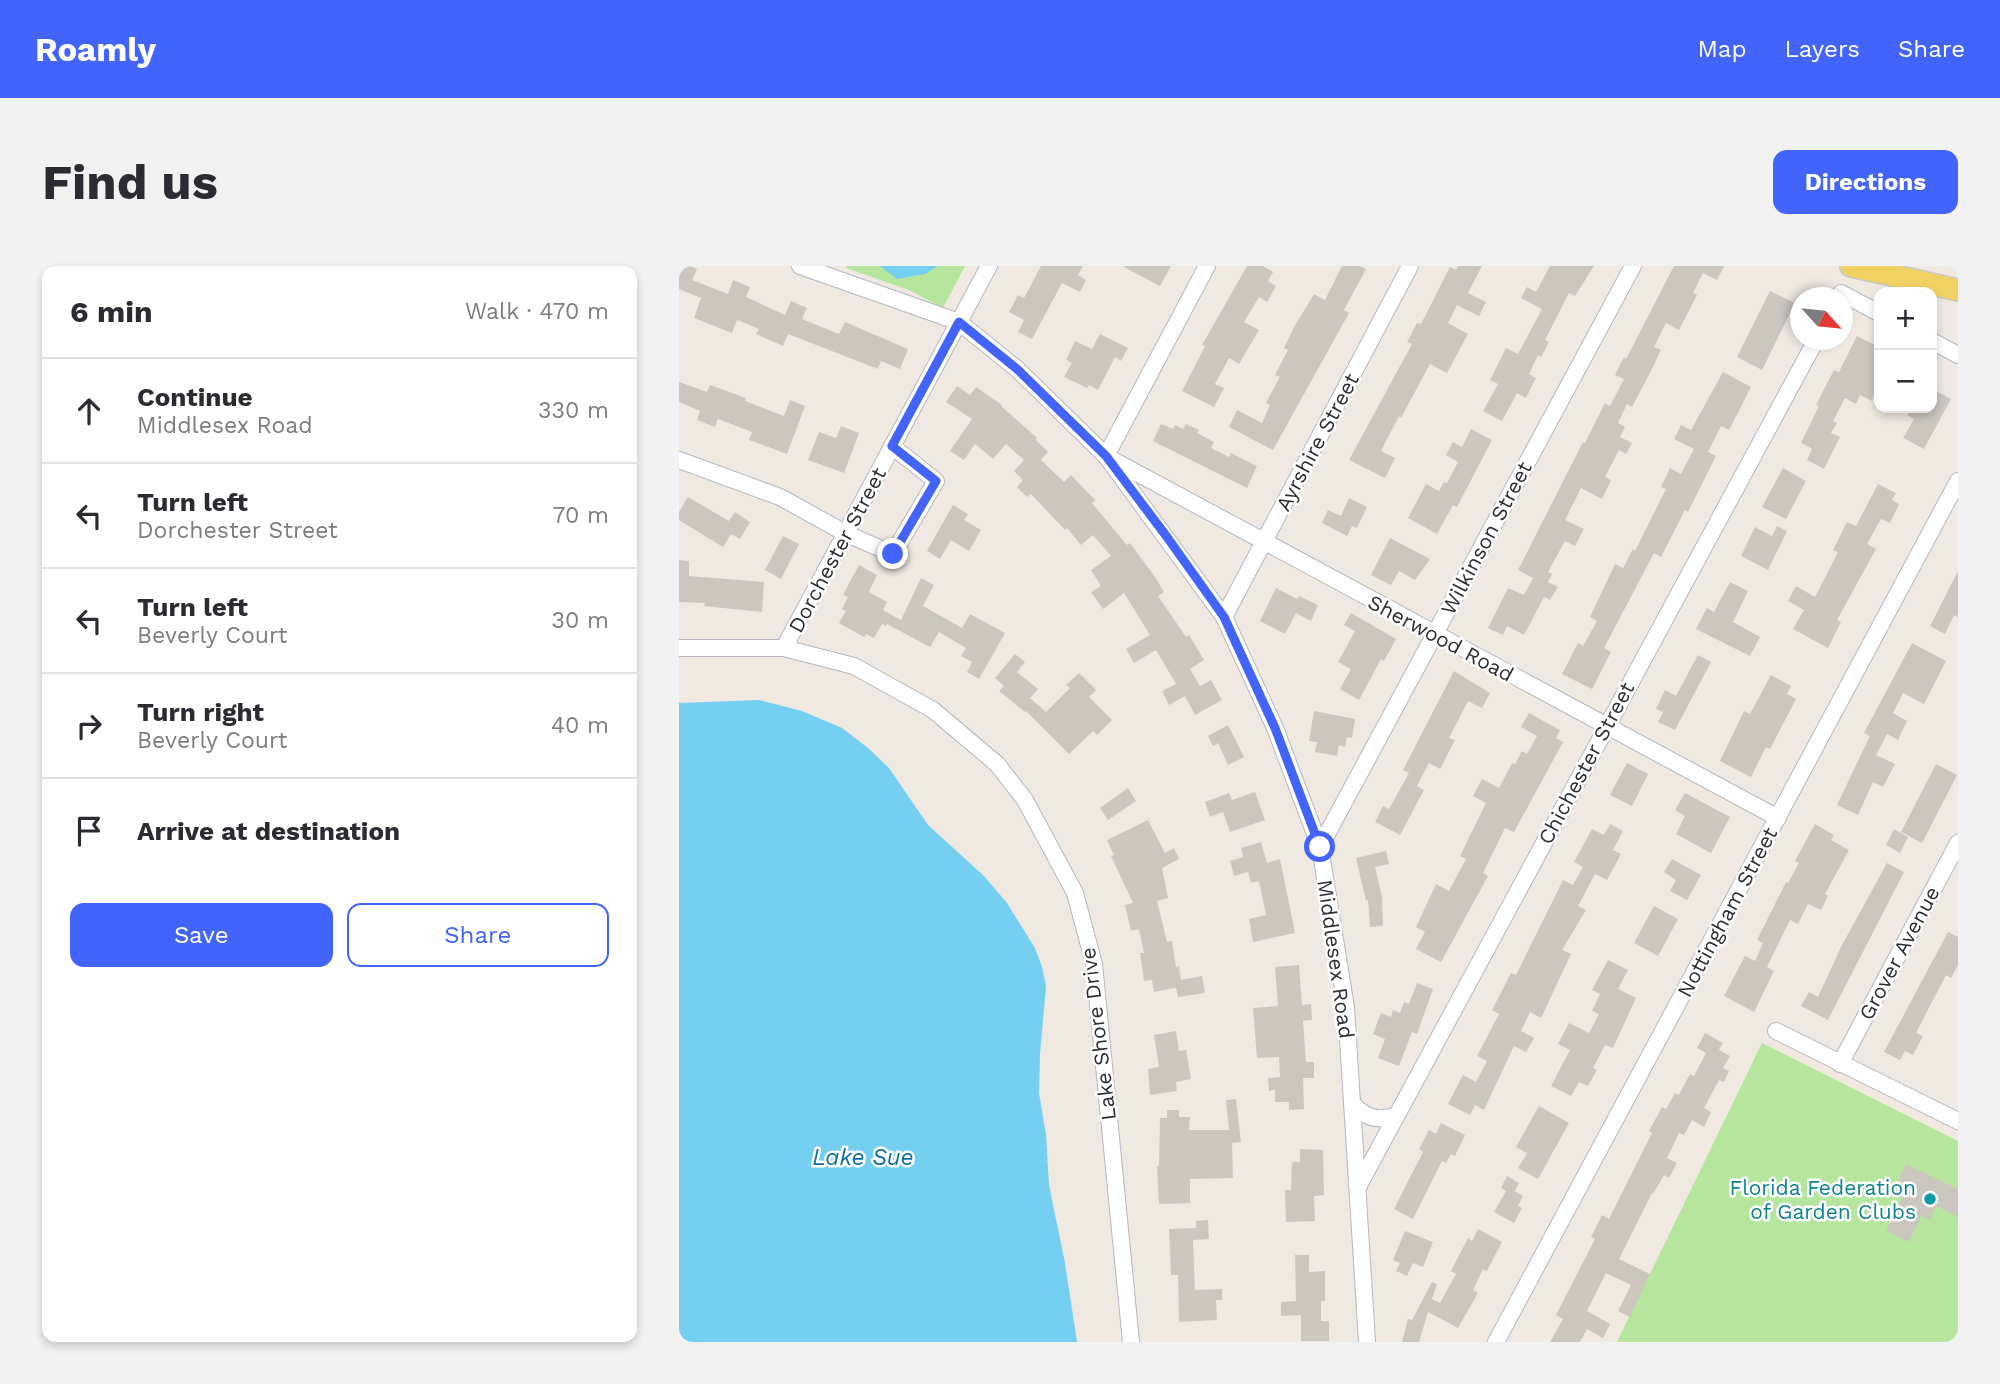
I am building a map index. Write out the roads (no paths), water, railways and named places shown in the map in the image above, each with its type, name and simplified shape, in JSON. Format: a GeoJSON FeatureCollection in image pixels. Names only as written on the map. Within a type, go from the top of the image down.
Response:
{"type":"FeatureCollection","features":[{"type":"Feature","properties":{"kind":"main road"},"geometry":{"type":"LineString","coordinates":[[1854,266],[1958,290]]}},
{"type":"Feature","properties":{"kind":"street","name":"Middlesex Road"},"geometry":{"type":"LineString","coordinates":[[800,266],[959,322],[1017,369],[1106,456],[1224,617],[1275,728],[1320,847],[1346,1007],[1367,1342]]}},
{"type":"Feature","properties":{"kind":"street","name":"Dorchester Street"},"geometry":{"type":"LineString","coordinates":[[784,648],[989,266]]}},
{"type":"Feature","properties":{"kind":"street"},"geometry":{"type":"LineString","coordinates":[[1106,456],[1207,266]]}},
{"type":"Feature","properties":{"kind":"street","name":"Ayrshire Street"},"geometry":{"type":"LineString","coordinates":[[1224,617],[1410,266]]}},
{"type":"Feature","properties":{"kind":"street","name":"Wilkinson Street"},"geometry":{"type":"LineString","coordinates":[[1320,847],[1633,266]]}},
{"type":"Feature","properties":{"kind":"street"},"geometry":{"type":"LineString","coordinates":[[1844,287],[1854,266]]}},
{"type":"Feature","properties":{"kind":"street"},"geometry":{"type":"LineString","coordinates":[[1853,301],[1874,311]]}},
{"type":"Feature","properties":{"kind":"street"},"geometry":{"type":"LineString","coordinates":[[1937,344],[1958,355]]}},
{"type":"Feature","properties":{"kind":"street","name":"Chichester Street"},"geometry":{"type":"LineString","coordinates":[[1358,1187],[1811,350]]}},
{"type":"Feature","properties":{"kind":"street"},"geometry":{"type":"LineString","coordinates":[[679,460],[780,497],[847,534],[893,554],[936,481],[892,446]]}},
{"type":"Feature","properties":{"kind":"street","name":"Sherwood Road"},"geometry":{"type":"LineString","coordinates":[[1106,456],[1778,818]]}},
{"type":"Feature","properties":{"kind":"street","name":"Nottingham Street"},"geometry":{"type":"LineString","coordinates":[[1496,1342],[1958,481]]}},
{"type":"Feature","properties":{"kind":"street","name":"Lake Shore Drive"},"geometry":{"type":"LineString","coordinates":[[679,648],[784,648],[854,666],[933,710],[997,764],[1025,800],[1075,893],[1094,964],[1131,1342]]}},
{"type":"Feature","properties":{"kind":"street","name":"Grover Avenue"},"geometry":{"type":"LineString","coordinates":[[1840,1063],[1958,843]]}},
{"type":"Feature","properties":{"kind":"street"},"geometry":{"type":"LineString","coordinates":[[1776,1031],[1958,1121]]}},
{"type":"Feature","properties":{"kind":"street"},"geometry":{"type":"LineString","coordinates":[[1352,1103],[1361,1114],[1374,1119],[1383,1120],[1396,1116]]}},
{"type":"Feature","properties":{"kind":"water"},"geometry":{"type":"Polygon","coordinates":[[[880,266],[938,266],[925,274],[897,279],[880,266]]]}},
{"type":"Feature","properties":{"kind":"water","name":"Lake Sue"},"geometry":{"type":"Polygon","coordinates":[[[759,700],[802,711],[842,728],[868,748],[889,768],[928,825],[984,876],[1007,903],[1035,948],[1046,986],[1039,1093],[1046,1135],[1049,1185],[1077,1342],[679,1342],[679,703],[759,700]]]}},
{"type":"Feature","properties":{"kind":"place","name":"Florida Federation of Garden Clubs"},"geometry":{"type":"Point","coordinates":[1930,1199]}}]}
